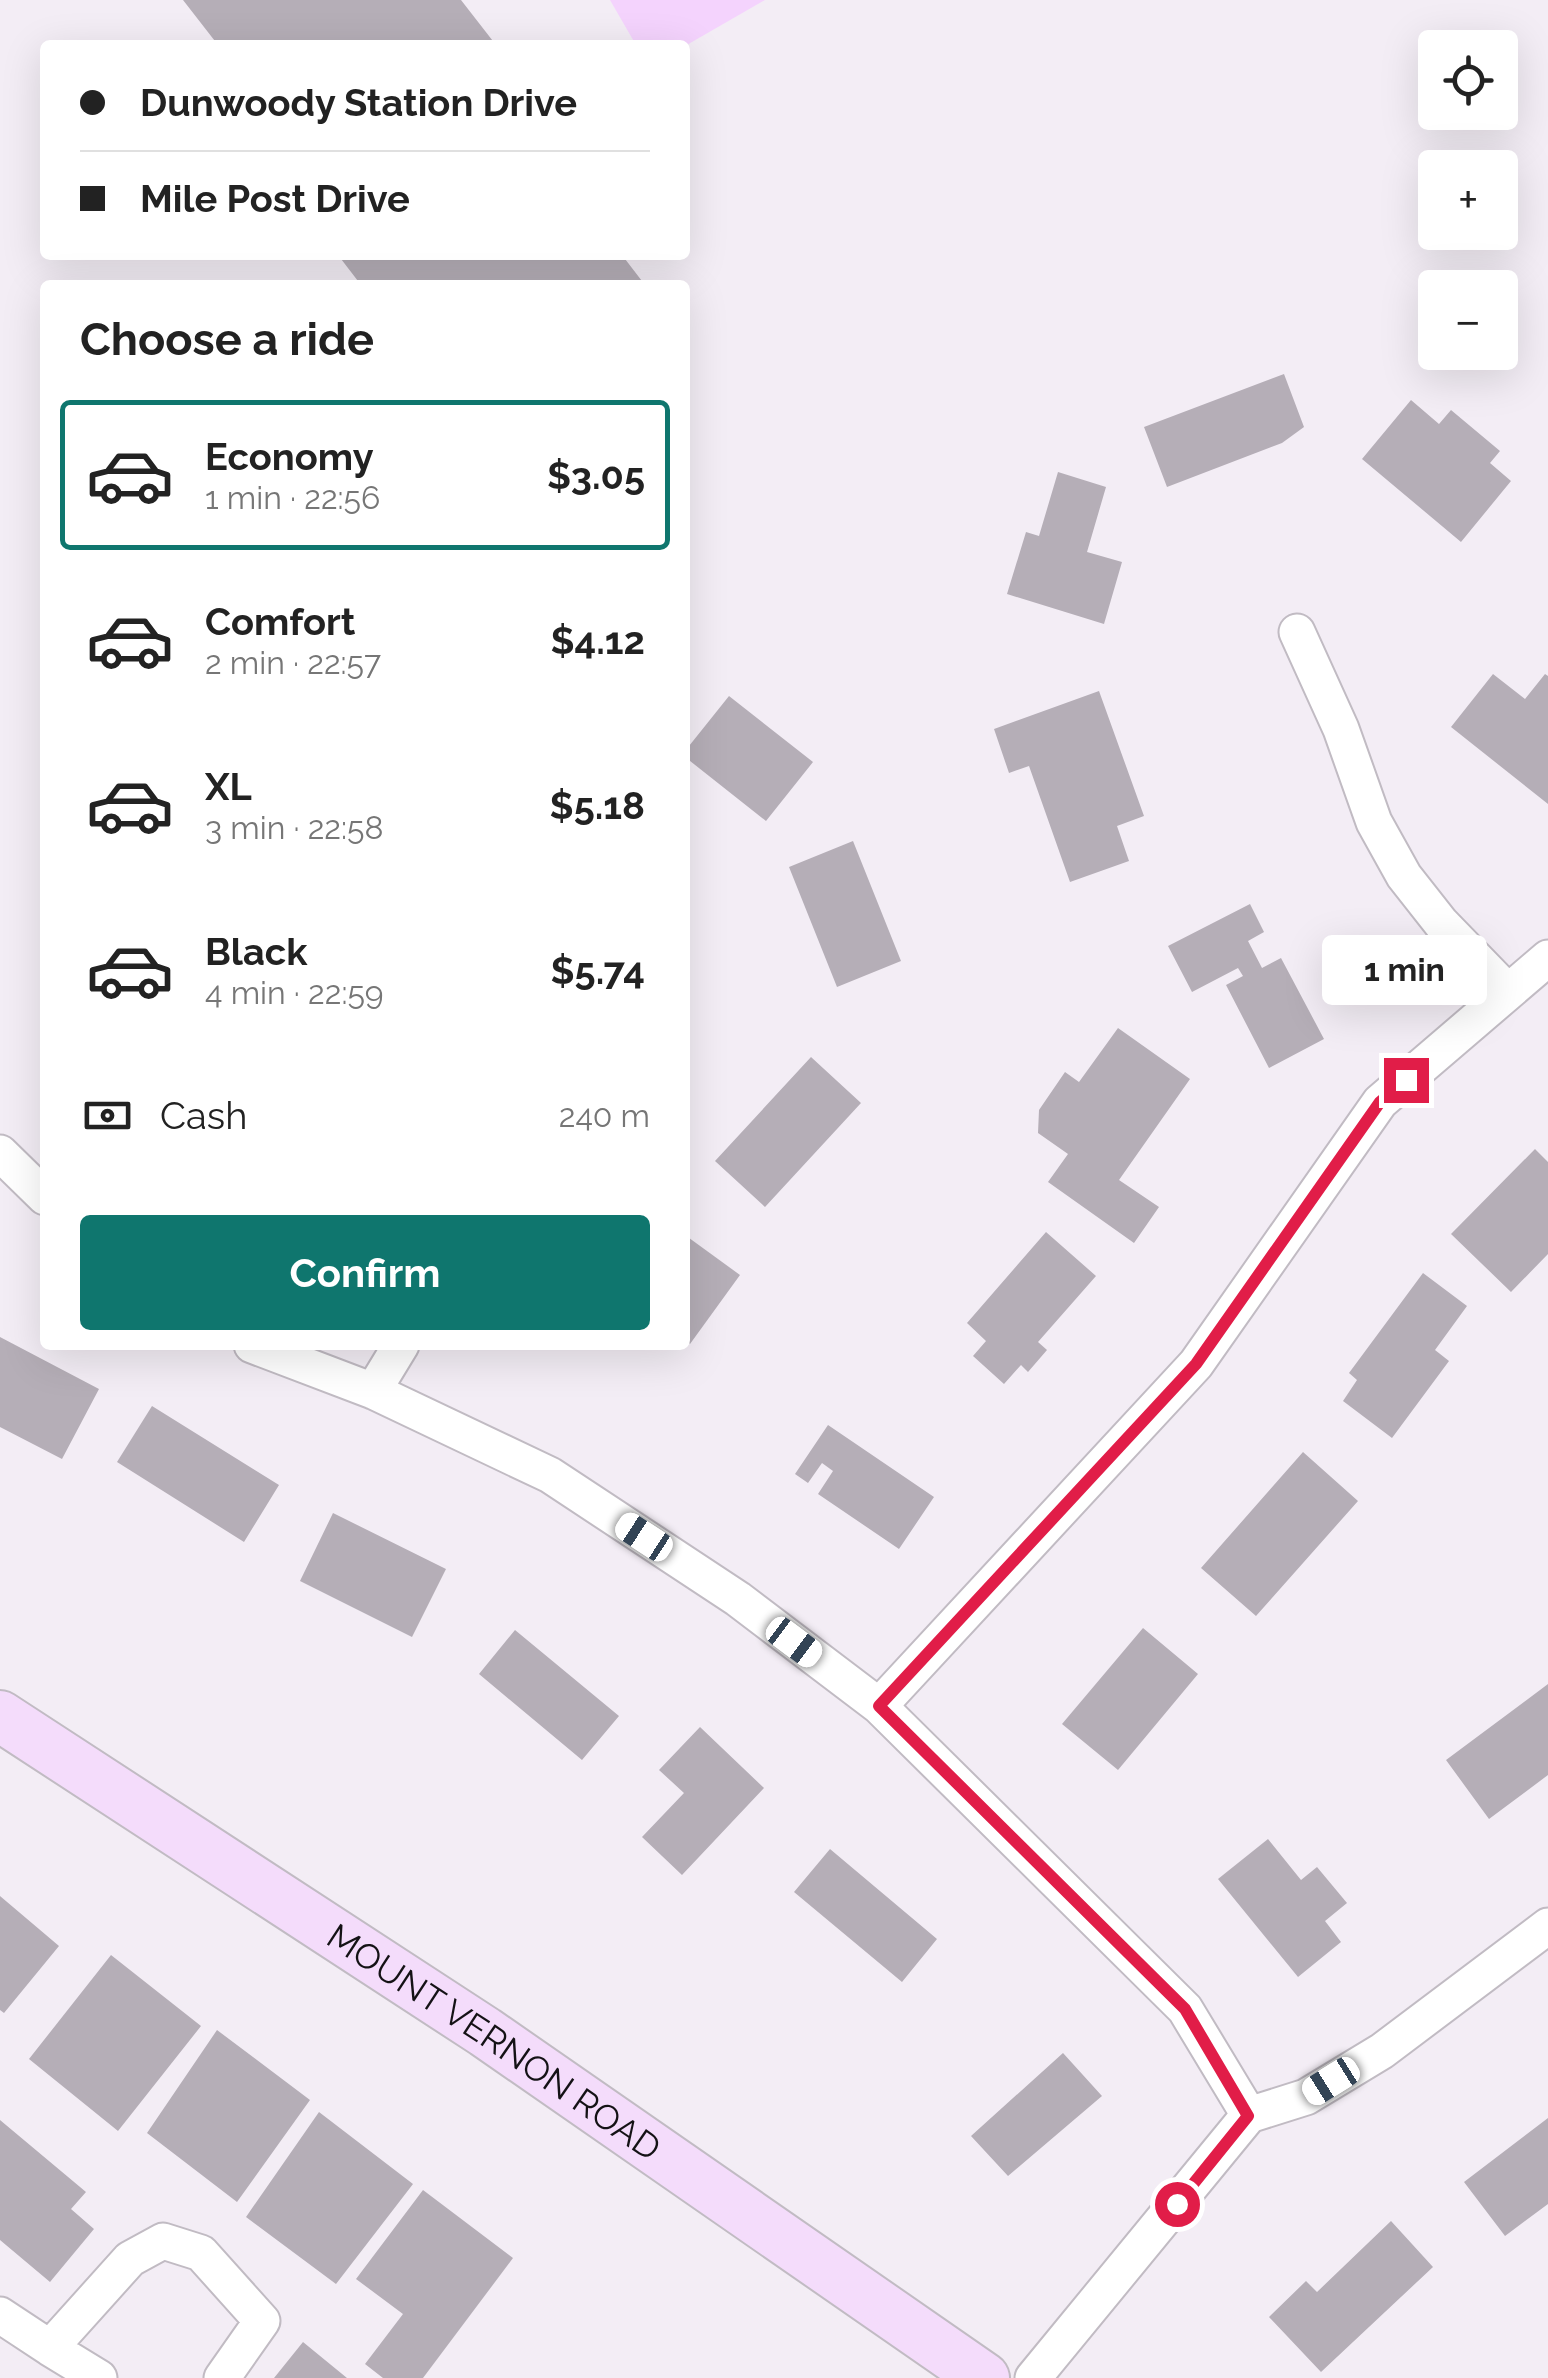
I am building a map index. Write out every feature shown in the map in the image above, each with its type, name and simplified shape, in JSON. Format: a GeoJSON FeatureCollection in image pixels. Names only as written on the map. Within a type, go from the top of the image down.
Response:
{"type":"FeatureCollection","features":[{"type":"Feature","properties":{"kind":"street"},"geometry":{"type":"LineString","coordinates":[[1297,632],[1341,729],[1374,822],[1404,876],[1441,923],[1508,992]]}},
{"type":"Feature","properties":{"kind":"street"},"geometry":{"type":"LineString","coordinates":[[879,1706],[1196,1364],[1380,1102],[1548,958]]}},
{"type":"Feature","properties":{"kind":"street"},"geometry":{"type":"LineString","coordinates":[[0,1153],[40,1192]]}},
{"type":"Feature","properties":{"kind":"street"},"geometry":{"type":"LineString","coordinates":[[265,1350],[373,1391],[550,1475],[738,1599],[879,1706],[1185,2009],[1248,2116]]}},
{"type":"Feature","properties":{"kind":"street"},"geometry":{"type":"LineString","coordinates":[[373,1391],[398,1350]]}},
{"type":"Feature","properties":{"kind":"street","name":"MOUNT VERNON ROAD"},"geometry":{"type":"LineString","coordinates":[[0,1716],[485,2032],[984,2378]]}},
{"type":"Feature","properties":{"kind":"street"},"geometry":{"type":"LineString","coordinates":[[1033,2378],[1248,2116],[1306,2097],[1382,2050],[1548,1926]]}},
{"type":"Feature","properties":{"kind":"street"},"geometry":{"type":"LineString","coordinates":[[50,2348],[130,2259],[163,2241],[201,2253],[262,2320],[222,2378]]}},
{"type":"Feature","properties":{"kind":"street"},"geometry":{"type":"LineString","coordinates":[[0,2315],[99,2378]]}},
{"type":"Feature","properties":{"kind":"shaded area"},"geometry":{"type":"Polygon","coordinates":[[[610,0],[765,0],[690,43],[690,40],[633,40],[610,0]]]}},
{"type":"Feature","properties":{"kind":"building"},"geometry":{"type":"Polygon","coordinates":[[[183,0],[461,0],[492,40],[214,40],[183,0]]]}},
{"type":"Feature","properties":{"kind":"building"},"geometry":{"type":"Polygon","coordinates":[[[342,260],[626,260],[641,280],[357,280],[342,260]]]}},
{"type":"Feature","properties":{"kind":"building"},"geometry":{"type":"Polygon","coordinates":[[[1284,374],[1304,427],[1282,443],[1167,487],[1144,427],[1284,374]]]}},
{"type":"Feature","properties":{"kind":"building"},"geometry":{"type":"Polygon","coordinates":[[[1411,400],[1439,424],[1451,410],[1500,451],[1490,463],[1511,481],[1461,542],[1362,459],[1411,400]]]}},
{"type":"Feature","properties":{"kind":"building"},"geometry":{"type":"Polygon","coordinates":[[[1058,472],[1106,487],[1087,552],[1122,562],[1104,624],[1007,594],[1026,532],[1039,536],[1058,472]]]}},
{"type":"Feature","properties":{"kind":"building"},"geometry":{"type":"Polygon","coordinates":[[[1493,674],[1525,699],[1545,674],[1548,676],[1548,804],[1451,727],[1493,674]]]}},
{"type":"Feature","properties":{"kind":"building"},"geometry":{"type":"Polygon","coordinates":[[[1099,691],[1144,816],[1117,826],[1129,861],[1070,882],[1029,766],[1009,773],[994,729],[1099,691]]]}},
{"type":"Feature","properties":{"kind":"building"},"geometry":{"type":"Polygon","coordinates":[[[729,696],[813,762],[766,821],[690,761],[690,745],[729,696]]]}},
{"type":"Feature","properties":{"kind":"building"},"geometry":{"type":"Polygon","coordinates":[[[853,841],[901,961],[837,987],[789,867],[853,841]]]}},
{"type":"Feature","properties":{"kind":"building"},"geometry":{"type":"Polygon","coordinates":[[[1250,904],[1264,932],[1248,941],[1262,968],[1281,958],[1324,1039],[1269,1068],[1226,985],[1243,976],[1238,968],[1192,992],[1168,946],[1250,904]]]}},
{"type":"Feature","properties":{"kind":"building"},"geometry":{"type":"Polygon","coordinates":[[[1118,1028],[1190,1079],[1119,1180],[1159,1207],[1134,1243],[1048,1182],[1068,1154],[1038,1133],[1039,1110],[1065,1072],[1079,1082],[1118,1028]]]}},
{"type":"Feature","properties":{"kind":"building"},"geometry":{"type":"Polygon","coordinates":[[[811,1057],[861,1103],[765,1207],[715,1161],[811,1057]]]}},
{"type":"Feature","properties":{"kind":"building"},"geometry":{"type":"Polygon","coordinates":[[[1535,1149],[1548,1162],[1548,1254],[1511,1292],[1451,1234],[1535,1149]]]}},
{"type":"Feature","properties":{"kind":"building"},"geometry":{"type":"Polygon","coordinates":[[[1046,1232],[1096,1276],[1038,1342],[1047,1350],[1028,1372],[1021,1365],[1004,1384],[973,1356],[986,1341],[967,1323],[1046,1232]]]}},
{"type":"Feature","properties":{"kind":"building"},"geometry":{"type":"Polygon","coordinates":[[[690,1239],[740,1275],[690,1344],[690,1239]]]}},
{"type":"Feature","properties":{"kind":"building"},"geometry":{"type":"Polygon","coordinates":[[[1423,1273],[1467,1306],[1435,1350],[1449,1361],[1392,1438],[1343,1401],[1357,1380],[1349,1373],[1423,1273]]]}},
{"type":"Feature","properties":{"kind":"building"},"geometry":{"type":"Polygon","coordinates":[[[0,1337],[99,1389],[62,1459],[0,1427],[0,1337]]]}},
{"type":"Feature","properties":{"kind":"building"},"geometry":{"type":"Polygon","coordinates":[[[152,1406],[279,1485],[244,1542],[117,1462],[152,1406]]]}},
{"type":"Feature","properties":{"kind":"building"},"geometry":{"type":"Polygon","coordinates":[[[828,1425],[934,1497],[899,1549],[818,1494],[833,1471],[822,1463],[808,1483],[795,1474],[828,1425]]]}},
{"type":"Feature","properties":{"kind":"building"},"geometry":{"type":"Polygon","coordinates":[[[1303,1452],[1358,1501],[1256,1616],[1201,1568],[1303,1452]]]}},
{"type":"Feature","properties":{"kind":"building"},"geometry":{"type":"Polygon","coordinates":[[[333,1513],[446,1569],[412,1637],[300,1581],[333,1513]]]}},
{"type":"Feature","properties":{"kind":"building"},"geometry":{"type":"Polygon","coordinates":[[[1143,1628],[1198,1674],[1118,1770],[1062,1724],[1143,1628]]]}},
{"type":"Feature","properties":{"kind":"building"},"geometry":{"type":"Polygon","coordinates":[[[515,1630],[619,1716],[582,1760],[479,1674],[515,1630]]]}},
{"type":"Feature","properties":{"kind":"building"},"geometry":{"type":"Polygon","coordinates":[[[1548,1684],[1548,1775],[1489,1819],[1446,1760],[1548,1684]]]}},
{"type":"Feature","properties":{"kind":"building"},"geometry":{"type":"Polygon","coordinates":[[[700,1727],[764,1788],[682,1875],[642,1837],[684,1793],[659,1770],[700,1727]]]}},
{"type":"Feature","properties":{"kind":"building"},"geometry":{"type":"Polygon","coordinates":[[[1268,1839],[1301,1880],[1317,1867],[1347,1903],[1325,1921],[1341,1942],[1298,1977],[1218,1879],[1268,1839]]]}},
{"type":"Feature","properties":{"kind":"building"},"geometry":{"type":"Polygon","coordinates":[[[830,1849],[937,1939],[902,1982],[794,1892],[830,1849]]]}},
{"type":"Feature","properties":{"kind":"building"},"geometry":{"type":"Polygon","coordinates":[[[0,1896],[59,1946],[4,2013],[0,2010],[0,1896]]]}},
{"type":"Feature","properties":{"kind":"building"},"geometry":{"type":"Polygon","coordinates":[[[111,1955],[201,2026],[118,2131],[29,2059],[111,1955]]]}},
{"type":"Feature","properties":{"kind":"building"},"geometry":{"type":"Polygon","coordinates":[[[217,2030],[310,2100],[237,2202],[147,2133],[217,2030]]]}},
{"type":"Feature","properties":{"kind":"building"},"geometry":{"type":"Polygon","coordinates":[[[1063,2053],[1102,2096],[1008,2176],[971,2136],[1063,2053]]]}},
{"type":"Feature","properties":{"kind":"building"},"geometry":{"type":"Polygon","coordinates":[[[319,2112],[413,2184],[336,2284],[246,2217],[319,2112]]]}},
{"type":"Feature","properties":{"kind":"building"},"geometry":{"type":"Polygon","coordinates":[[[1548,2118],[1548,2204],[1505,2236],[1464,2182],[1548,2118]]]}},
{"type":"Feature","properties":{"kind":"building"},"geometry":{"type":"Polygon","coordinates":[[[0,2120],[86,2192],[71,2209],[94,2229],[50,2282],[0,2240],[0,2120]]]}},
{"type":"Feature","properties":{"kind":"building"},"geometry":{"type":"Polygon","coordinates":[[[423,2190],[513,2258],[423,2378],[383,2378],[365,2364],[403,2314],[356,2279],[423,2190]]]}},
{"type":"Feature","properties":{"kind":"building"},"geometry":{"type":"Polygon","coordinates":[[[1391,2221],[1433,2267],[1321,2372],[1269,2317],[1306,2281],[1317,2292],[1391,2221]]]}},
{"type":"Feature","properties":{"kind":"building"},"geometry":{"type":"Polygon","coordinates":[[[303,2342],[347,2378],[274,2378],[303,2342]]]}},
{"type":"Feature","properties":{"kind":"route"},"geometry":{"type":"LineString","coordinates":[[1177,2204],[1248,2116],[1233,2089],[1185,2009],[879,1706],[1196,1364],[1380,1102],[1406,1080]]}}]}
